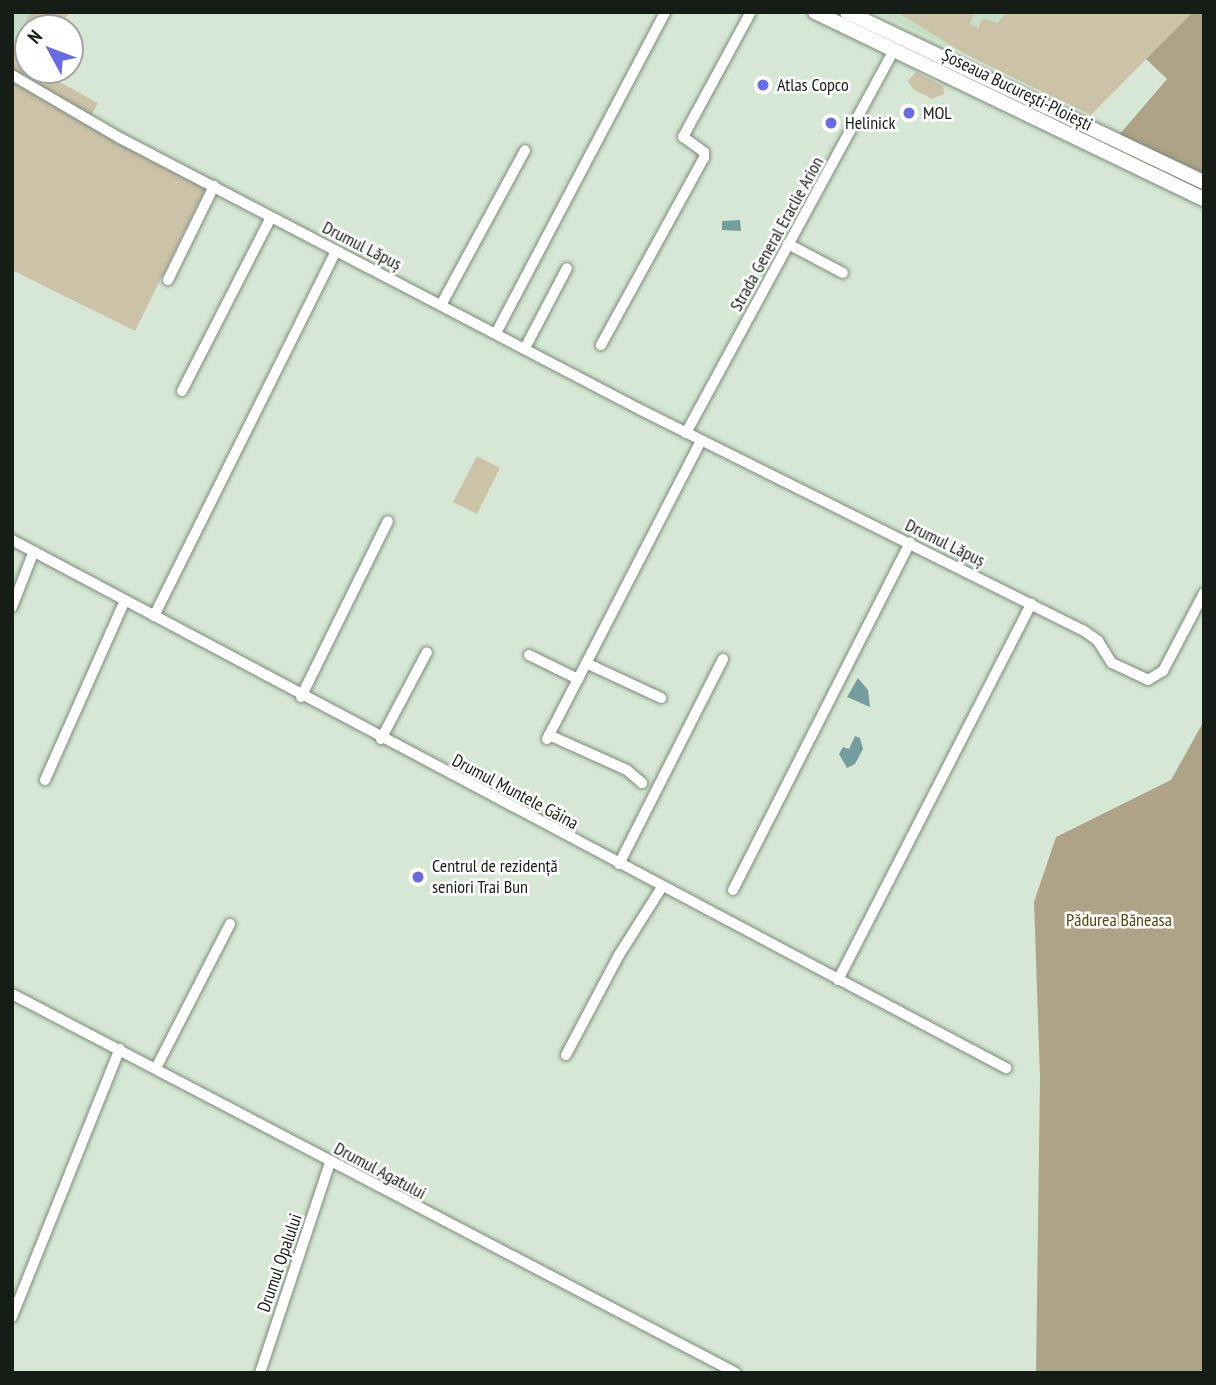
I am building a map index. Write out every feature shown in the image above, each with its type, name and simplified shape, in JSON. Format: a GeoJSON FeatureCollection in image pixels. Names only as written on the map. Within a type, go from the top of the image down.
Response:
{"type":"FeatureCollection","features":[{"type":"Feature","properties":{"kind":"highway","name":"Șoseaua București-Ploiești"},"geometry":{"type":"LineString","coordinates":[[815,12],[1204,199]]}},
{"type":"Feature","properties":{"kind":"highway","name":"Șoseaua București-Ploiești"},"geometry":{"type":"LineString","coordinates":[[848,12],[1204,182]]}},
{"type":"Feature","properties":{"kind":"street"},"geometry":{"type":"LineString","coordinates":[[496,333],[665,12]]}},
{"type":"Feature","properties":{"kind":"street"},"geometry":{"type":"LineString","coordinates":[[601,345],[704,158],[704,152],[683,137],[751,12]]}},
{"type":"Feature","properties":{"kind":"street","name":"Strada General Eraclie Arion"},"geometry":{"type":"LineString","coordinates":[[686,433],[892,51]]}},
{"type":"Feature","properties":{"kind":"street","name":"Drumul Lăpuș"},"geometry":{"type":"LineString","coordinates":[[13,79],[686,433],[1083,630],[1098,640],[1112,663],[1148,680],[1163,671],[1204,593]]}},
{"type":"Feature","properties":{"kind":"street"},"geometry":{"type":"LineString","coordinates":[[441,304],[525,150]]}},
{"type":"Feature","properties":{"kind":"street"},"geometry":{"type":"LineString","coordinates":[[167,280],[214,186]]}},
{"type":"Feature","properties":{"kind":"street"},"geometry":{"type":"LineString","coordinates":[[182,391],[271,217]]}},
{"type":"Feature","properties":{"kind":"street"},"geometry":{"type":"LineString","coordinates":[[788,244],[843,273]]}},
{"type":"Feature","properties":{"kind":"street"},"geometry":{"type":"LineString","coordinates":[[154,616],[336,251]]}},
{"type":"Feature","properties":{"kind":"street"},"geometry":{"type":"LineString","coordinates":[[525,348],[567,268]]}},
{"type":"Feature","properties":{"kind":"street"},"geometry":{"type":"LineString","coordinates":[[642,783],[627,770],[548,737],[701,440]]}},
{"type":"Feature","properties":{"kind":"street"},"geometry":{"type":"LineString","coordinates":[[301,697],[388,521]]}},
{"type":"Feature","properties":{"kind":"street","name":"Drumul Muntele Găina"},"geometry":{"type":"LineString","coordinates":[[12,540],[301,697],[1006,1068]]}},
{"type":"Feature","properties":{"kind":"street"},"geometry":{"type":"LineString","coordinates":[[733,890],[910,543]]}},
{"type":"Feature","properties":{"kind":"street"},"geometry":{"type":"LineString","coordinates":[[12,607],[34,551]]}},
{"type":"Feature","properties":{"kind":"street"},"geometry":{"type":"LineString","coordinates":[[45,780],[125,600]]}},
{"type":"Feature","properties":{"kind":"street"},"geometry":{"type":"LineString","coordinates":[[838,980],[1031,604]]}},
{"type":"Feature","properties":{"kind":"street"},"geometry":{"type":"LineString","coordinates":[[381,739],[427,652]]}},
{"type":"Feature","properties":{"kind":"street"},"geometry":{"type":"LineString","coordinates":[[529,654],[578,679]]}},
{"type":"Feature","properties":{"kind":"street"},"geometry":{"type":"LineString","coordinates":[[619,864],[723,659]]}},
{"type":"Feature","properties":{"kind":"street"},"geometry":{"type":"LineString","coordinates":[[586,663],[661,698]]}},
{"type":"Feature","properties":{"kind":"street"},"geometry":{"type":"LineString","coordinates":[[566,1055],[619,955],[662,887]]}},
{"type":"Feature","properties":{"kind":"street"},"geometry":{"type":"LineString","coordinates":[[156,1068],[230,925]]}},
{"type":"Feature","properties":{"kind":"street","name":"Drumul Agatului"},"geometry":{"type":"LineString","coordinates":[[12,993],[330,1163],[736,1373]]}},
{"type":"Feature","properties":{"kind":"street"},"geometry":{"type":"LineString","coordinates":[[12,1317],[120,1049]]}},
{"type":"Feature","properties":{"kind":"street","name":"Drumul Opalului"},"geometry":{"type":"LineString","coordinates":[[260,1373],[330,1163]]}},
{"type":"Feature","properties":{"kind":"shaded area"},"geometry":{"type":"Polygon","coordinates":[[[12,12],[30,12],[14,14],[12,48],[12,12]]]}},
{"type":"Feature","properties":{"kind":"shaded area"},"geometry":{"type":"Polygon","coordinates":[[[30,12],[69,12],[68,14],[29,14],[30,12]]]}},
{"type":"Feature","properties":{"kind":"shaded area"},"geometry":{"type":"Polygon","coordinates":[[[877,12],[1008,12],[967,55],[877,12]]]}},
{"type":"Feature","properties":{"kind":"shaded area"},"geometry":{"type":"Polygon","coordinates":[[[897,12],[968,12],[974,15],[970,24],[978,28],[983,18],[997,23],[1008,12],[1193,12],[1091,115],[967,55],[897,12]]]}},
{"type":"Feature","properties":{"kind":"shaded area"},"geometry":{"type":"Polygon","coordinates":[[[14,44],[14,84],[63,84],[98,103],[89,120],[208,183],[135,331],[12,270],[14,44]]]}},
{"type":"Feature","properties":{"kind":"shaded area"},"geometry":{"type":"Polygon","coordinates":[[[916,72],[943,86],[944,94],[932,99],[913,89],[908,81],[916,72]]]}},
{"type":"Feature","properties":{"kind":"shaded area"},"geometry":{"type":"Polygon","coordinates":[[[477,456],[500,468],[477,514],[453,502],[477,456]]]}},
{"type":"Feature","properties":{"kind":"green space"},"geometry":{"type":"Polygon","coordinates":[[[1193,12],[1204,12],[1204,182],[1114,141],[1167,79],[1146,59],[1193,12]]]}},
{"type":"Feature","properties":{"kind":"green space","name":"Pădurea Băneasa"},"geometry":{"type":"Polygon","coordinates":[[[1204,721],[1204,1373],[1036,1373],[1040,1077],[1034,902],[1056,837],[1171,780],[1204,721]]]}},
{"type":"Feature","properties":{"kind":"water"},"geometry":{"type":"Polygon","coordinates":[[[740,220],[741,231],[722,230],[722,221],[740,220]]]}},
{"type":"Feature","properties":{"kind":"water"},"geometry":{"type":"Polygon","coordinates":[[[858,678],[868,690],[870,707],[847,697],[858,678]]]}},
{"type":"Feature","properties":{"kind":"water"},"geometry":{"type":"Polygon","coordinates":[[[855,736],[860,738],[863,749],[855,764],[847,768],[839,754],[843,747],[849,749],[855,736]]]}},
{"type":"Feature","properties":{"kind":"place","name":"Atlas Copco"},"geometry":{"type":"Point","coordinates":[763,85]}},
{"type":"Feature","properties":{"kind":"place","name":"MOL"},"geometry":{"type":"Point","coordinates":[909,113]}},
{"type":"Feature","properties":{"kind":"place","name":"Helinick"},"geometry":{"type":"Point","coordinates":[831,123]}},
{"type":"Feature","properties":{"kind":"place","name":"Centrul de rezidență seniori Trai Bun"},"geometry":{"type":"Point","coordinates":[418,877]}}]}
